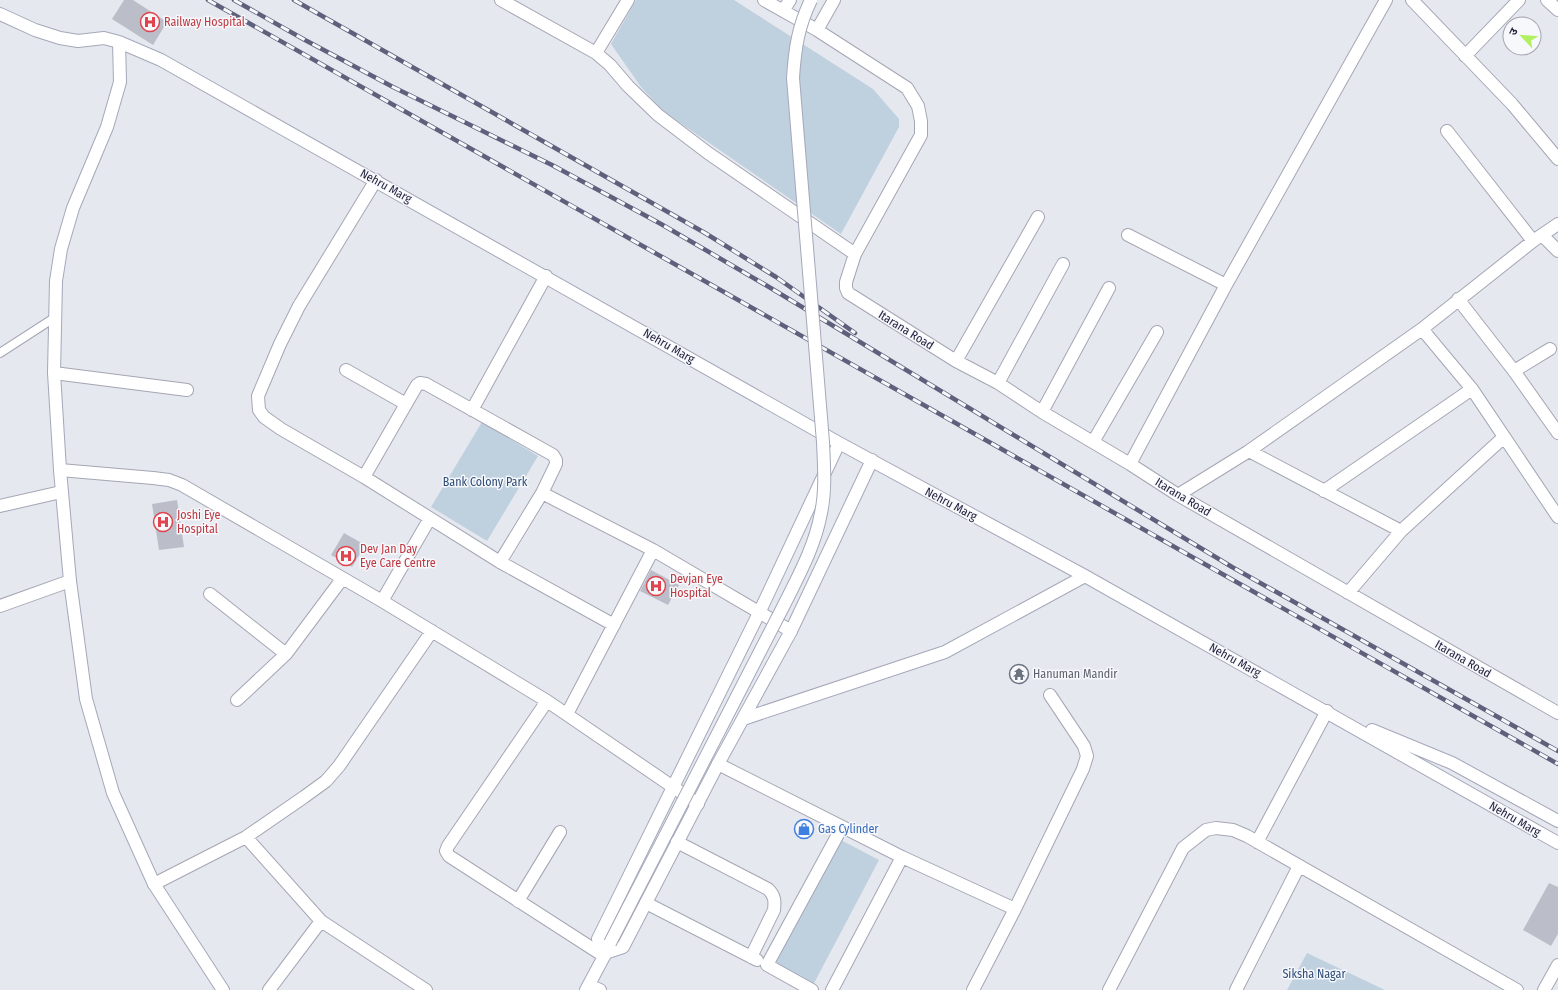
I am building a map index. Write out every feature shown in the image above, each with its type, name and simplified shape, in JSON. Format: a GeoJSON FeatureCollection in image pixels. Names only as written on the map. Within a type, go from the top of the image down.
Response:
{"type":"FeatureCollection","features":[{"type":"Feature","properties":{"kind":"street"},"geometry":{"type":"LineString","coordinates":[[501,0],[596,53],[610,65],[628,86],[658,115],[708,153],[855,254]]}},
{"type":"Feature","properties":{"kind":"street"},"geometry":{"type":"LineString","coordinates":[[596,53],[628,0]]}},
{"type":"Feature","properties":{"kind":"street","name":"Itarana Road"},"geometry":{"type":"LineString","coordinates":[[764,0],[786,5],[817,30],[907,88],[918,106],[921,120],[921,135],[855,254],[846,282],[848,293],[956,361],[998,384],[1178,495],[1558,714]]}},
{"type":"Feature","properties":{"kind":"street"},"geometry":{"type":"LineString","coordinates":[[600,990],[587,987],[784,605],[816,537],[822,512],[824,490],[823,442],[793,78],[795,49],[802,18],[810,0]]}},
{"type":"Feature","properties":{"kind":"street"},"geometry":{"type":"LineString","coordinates":[[817,30],[834,0]]}},
{"type":"Feature","properties":{"kind":"street"},"geometry":{"type":"LineString","coordinates":[[1130,464],[1226,285],[1386,0]]}},
{"type":"Feature","properties":{"kind":"street"},"geometry":{"type":"LineString","coordinates":[[1412,0],[1512,104],[1558,159]]}},
{"type":"Feature","properties":{"kind":"street"},"geometry":{"type":"LineString","coordinates":[[1465,56],[1519,0]]}},
{"type":"Feature","properties":{"kind":"street"},"geometry":{"type":"LineString","coordinates":[[1547,0],[1558,10]]}},
{"type":"Feature","properties":{"kind":"street","name":"Nehru Marg"},"geometry":{"type":"LineString","coordinates":[[0,14],[35,30],[60,38],[78,41],[104,38],[119,42],[161,60],[839,442],[1085,576],[1558,843]]}},
{"type":"Feature","properties":{"kind":"street"},"geometry":{"type":"LineString","coordinates":[[119,42],[120,82],[107,127],[72,208],[61,249],[56,281],[54,373],[61,492],[70,581],[86,699],[114,794],[154,884],[223,990]]}},
{"type":"Feature","properties":{"kind":"street"},"geometry":{"type":"LineString","coordinates":[[1447,131],[1537,238],[1558,251]]}},
{"type":"Feature","properties":{"kind":"street"},"geometry":{"type":"LineString","coordinates":[[376,180],[298,306],[258,396],[259,410],[264,417],[281,429],[430,518],[500,562],[614,625]]}},
{"type":"Feature","properties":{"kind":"street"},"geometry":{"type":"LineString","coordinates":[[956,361],[1038,217]]}},
{"type":"Feature","properties":{"kind":"street"},"geometry":{"type":"LineString","coordinates":[[1178,495],[1249,450],[1422,329],[1537,238],[1558,224]]}},
{"type":"Feature","properties":{"kind":"street"},"geometry":{"type":"LineString","coordinates":[[1128,236],[1226,285]]}},
{"type":"Feature","properties":{"kind":"street"},"geometry":{"type":"LineString","coordinates":[[998,384],[1063,264]]}},
{"type":"Feature","properties":{"kind":"street"},"geometry":{"type":"LineString","coordinates":[[472,410],[546,276]]}},
{"type":"Feature","properties":{"kind":"street"},"geometry":{"type":"LineString","coordinates":[[1042,412],[1109,288]]}},
{"type":"Feature","properties":{"kind":"street"},"geometry":{"type":"LineString","coordinates":[[1458,299],[1514,371],[1558,433]]}},
{"type":"Feature","properties":{"kind":"street"},"geometry":{"type":"LineString","coordinates":[[1422,329],[1472,389],[1558,517]]}},
{"type":"Feature","properties":{"kind":"street"},"geometry":{"type":"LineString","coordinates":[[1093,442],[1157,332]]}},
{"type":"Feature","properties":{"kind":"street"},"geometry":{"type":"LineString","coordinates":[[1514,371],[1550,349]]}},
{"type":"Feature","properties":{"kind":"street"},"geometry":{"type":"LineString","coordinates":[[346,370],[406,404]]}},
{"type":"Feature","properties":{"kind":"street"},"geometry":{"type":"LineString","coordinates":[[54,373],[187,390]]}},
{"type":"Feature","properties":{"kind":"street"},"geometry":{"type":"LineString","coordinates":[[364,478],[417,385],[420,383],[426,384],[553,455],[556,460],[542,492],[500,562]]}},
{"type":"Feature","properties":{"kind":"street"},"geometry":{"type":"LineString","coordinates":[[1324,491],[1472,389]]}},
{"type":"Feature","properties":{"kind":"street"},"geometry":{"type":"LineString","coordinates":[[1348,592],[1401,532],[1504,436]]}},
{"type":"Feature","properties":{"kind":"street"},"geometry":{"type":"LineString","coordinates":[[606,951],[598,939],[759,613],[839,442]]}},
{"type":"Feature","properties":{"kind":"street"},"geometry":{"type":"LineString","coordinates":[[1249,450],[1401,532]]}},
{"type":"Feature","properties":{"kind":"street"},"geometry":{"type":"LineString","coordinates":[[547,701],[446,851],[449,856],[518,901],[606,951],[623,947],[718,764],[791,631],[872,460]]}},
{"type":"Feature","properties":{"kind":"street"},"geometry":{"type":"LineString","coordinates":[[60,470],[153,478],[169,480],[182,485],[382,601],[547,701],[698,804]]}},
{"type":"Feature","properties":{"kind":"street"},"geometry":{"type":"LineString","coordinates":[[0,506],[61,492]]}},
{"type":"Feature","properties":{"kind":"street"},"geometry":{"type":"LineString","coordinates":[[542,492],[653,550],[791,631]]}},
{"type":"Feature","properties":{"kind":"street"},"geometry":{"type":"LineString","coordinates":[[382,601],[430,518]]}},
{"type":"Feature","properties":{"kind":"street"},"geometry":{"type":"LineString","coordinates":[[567,714],[653,550]]}},
{"type":"Feature","properties":{"kind":"street"},"geometry":{"type":"LineString","coordinates":[[743,719],[945,652],[1085,576]]}},
{"type":"Feature","properties":{"kind":"street"},"geometry":{"type":"LineString","coordinates":[[237,700],[286,654],[342,579]]}},
{"type":"Feature","properties":{"kind":"street"},"geometry":{"type":"LineString","coordinates":[[0,606],[70,581]]}},
{"type":"Feature","properties":{"kind":"street"},"geometry":{"type":"LineString","coordinates":[[210,594],[286,654]]}},
{"type":"Feature","properties":{"kind":"street"},"geometry":{"type":"LineString","coordinates":[[154,884],[246,837],[326,780],[339,766],[432,631]]}},
{"type":"Feature","properties":{"kind":"street"},"geometry":{"type":"LineString","coordinates":[[974,990],[1083,769],[1087,756],[1084,746],[1050,695]]}},
{"type":"Feature","properties":{"kind":"street"},"geometry":{"type":"LineString","coordinates":[[1257,842],[1326,711]]}},
{"type":"Feature","properties":{"kind":"street","name":"Nehru Marg"},"geometry":{"type":"LineString","coordinates":[[1326,711],[1452,763],[1558,821]]}},
{"type":"Feature","properties":{"kind":"street"},"geometry":{"type":"LineString","coordinates":[[718,764],[902,857],[1015,909]]}},
{"type":"Feature","properties":{"kind":"street"},"geometry":{"type":"LineString","coordinates":[[768,965],[842,827]]}},
{"type":"Feature","properties":{"kind":"street"},"geometry":{"type":"LineString","coordinates":[[1109,990],[1183,848],[1206,830],[1216,828],[1233,830],[1257,842],[1517,990]]}},
{"type":"Feature","properties":{"kind":"street"},"geometry":{"type":"LineString","coordinates":[[518,901],[560,832]]}},
{"type":"Feature","properties":{"kind":"street"},"geometry":{"type":"LineString","coordinates":[[246,837],[321,921],[426,990]]}},
{"type":"Feature","properties":{"kind":"street"},"geometry":{"type":"LineString","coordinates":[[677,842],[773,894],[775,902],[774,910],[751,957]]}},
{"type":"Feature","properties":{"kind":"street"},"geometry":{"type":"LineString","coordinates":[[832,990],[902,857]]}},
{"type":"Feature","properties":{"kind":"street"},"geometry":{"type":"LineString","coordinates":[[1236,990],[1298,866]]}},
{"type":"Feature","properties":{"kind":"street"},"geometry":{"type":"LineString","coordinates":[[646,903],[768,965],[812,990]]}},
{"type":"Feature","properties":{"kind":"street"},"geometry":{"type":"LineString","coordinates":[[269,990],[321,921]]}},
{"type":"Feature","properties":{"kind":"street"},"geometry":{"type":"LineString","coordinates":[[1544,990],[1558,965]]}},
{"type":"Feature","properties":{"kind":"lane"},"geometry":{"type":"LineString","coordinates":[[0,353],[54,318]]}},
{"type":"Feature","properties":{"kind":"green space"},"geometry":{"type":"Polygon","coordinates":[[[636,0],[734,0],[873,89],[899,119],[899,127],[841,234],[663,111],[641,87],[611,44],[636,0]]]}},
{"type":"Feature","properties":{"kind":"green space","name":"Bank Colony Park"},"geometry":{"type":"Polygon","coordinates":[[[482,422],[538,456],[487,541],[431,507],[482,422]]]}},
{"type":"Feature","properties":{"kind":"green space"},"geometry":{"type":"Polygon","coordinates":[[[837,838],[879,860],[812,987],[770,964],[837,838]]]}},
{"type":"Feature","properties":{"kind":"green space","name":"Siksha Nagar"},"geometry":{"type":"Polygon","coordinates":[[[1307,953],[1385,990],[1287,990],[1307,953]]]}},
{"type":"Feature","properties":{"kind":"building"},"geometry":{"type":"Polygon","coordinates":[[[124,0],[133,0],[167,22],[153,45],[112,19],[124,0]]]}},
{"type":"Feature","properties":{"kind":"building"},"geometry":{"type":"Polygon","coordinates":[[[177,500],[184,547],[159,550],[152,504],[177,500]]]}},
{"type":"Feature","properties":{"kind":"building"},"geometry":{"type":"Polygon","coordinates":[[[344,533],[365,545],[352,567],[331,555],[344,533]]]}},
{"type":"Feature","properties":{"kind":"building"},"geometry":{"type":"Polygon","coordinates":[[[651,570],[679,585],[668,605],[640,591],[651,570]]]}},
{"type":"Feature","properties":{"kind":"building"},"geometry":{"type":"Polygon","coordinates":[[[1549,883],[1558,887],[1558,934],[1551,946],[1523,930],[1549,883]]]}},
{"type":"Feature","properties":{"kind":"railway"},"geometry":{"type":"LineString","coordinates":[[208,0],[1558,764]]}},
{"type":"Feature","properties":{"kind":"railway"},"geometry":{"type":"LineString","coordinates":[[234,0],[393,87],[552,165],[661,224],[769,287],[1232,567],[1558,751]]}},
{"type":"Feature","properties":{"kind":"railway"},"geometry":{"type":"LineString","coordinates":[[294,0],[705,233],[776,277],[855,333]]}},
{"type":"Feature","properties":{"kind":"place","name":"Railway Hospital"},"geometry":{"type":"Point","coordinates":[150,22]}},
{"type":"Feature","properties":{"kind":"place","name":"Joshi Eye Hospital"},"geometry":{"type":"Point","coordinates":[163,522]}},
{"type":"Feature","properties":{"kind":"place","name":"Dev Jan Day Eye Care Centre"},"geometry":{"type":"Point","coordinates":[346,556]}},
{"type":"Feature","properties":{"kind":"place","name":"Devjan Eye Hospital"},"geometry":{"type":"Point","coordinates":[656,586]}},
{"type":"Feature","properties":{"kind":"place","name":"Hanuman Mandir"},"geometry":{"type":"Point","coordinates":[1019,674]}},
{"type":"Feature","properties":{"kind":"place","name":"Gas Cylinder"},"geometry":{"type":"Point","coordinates":[804,829]}}]}
